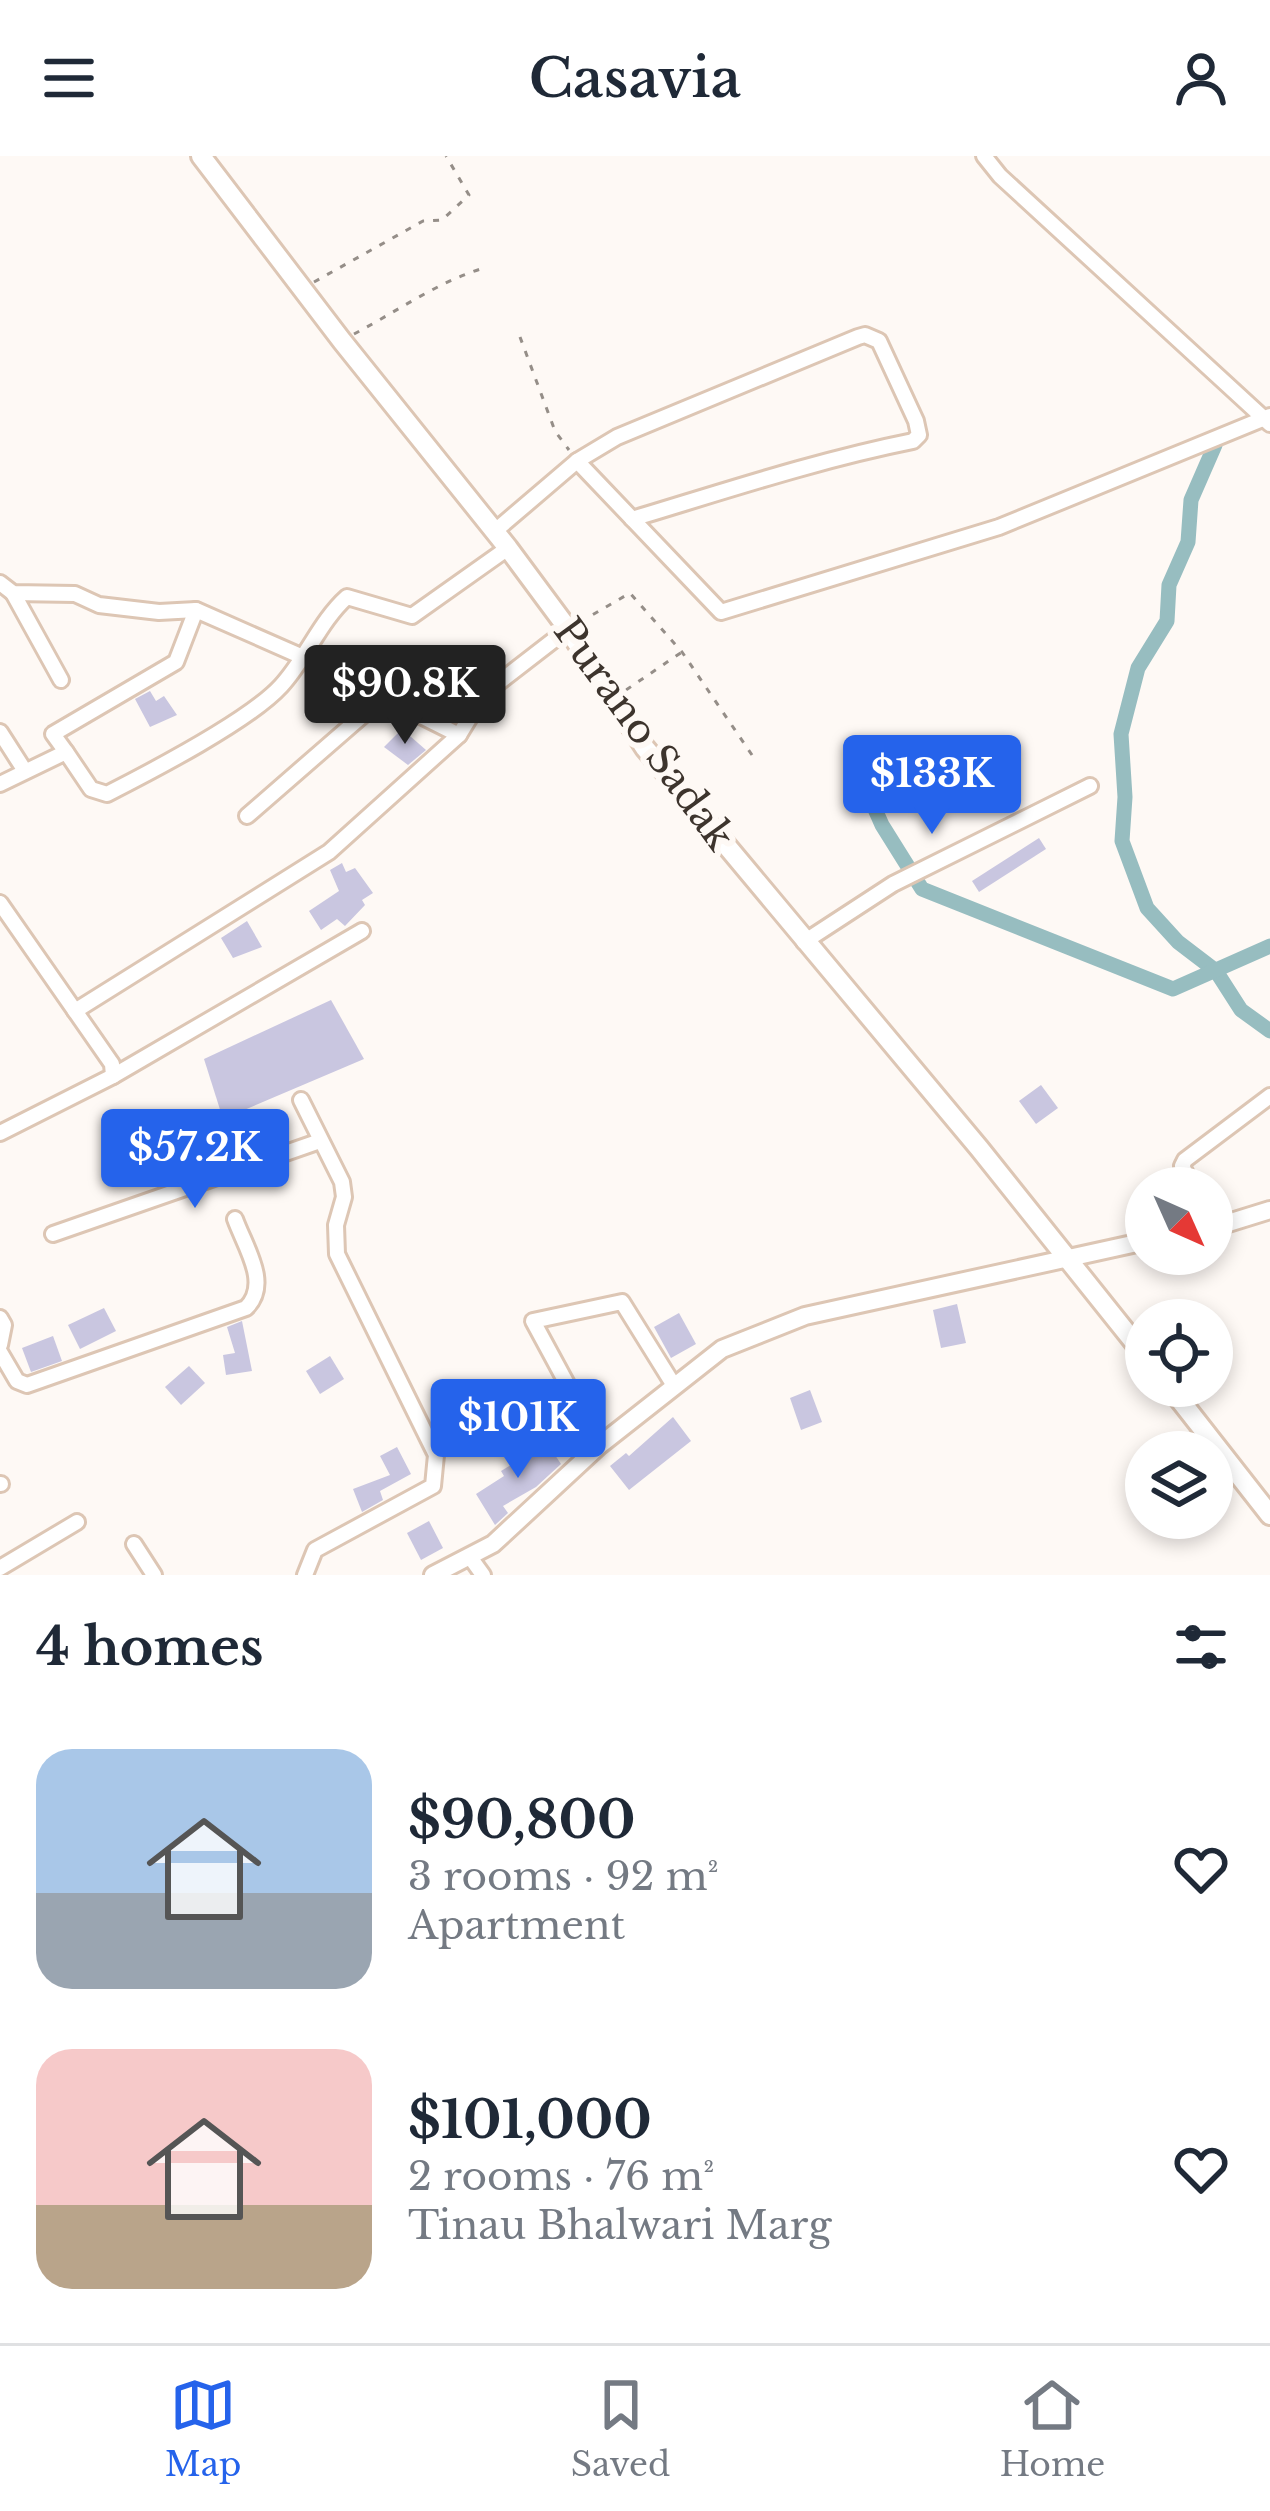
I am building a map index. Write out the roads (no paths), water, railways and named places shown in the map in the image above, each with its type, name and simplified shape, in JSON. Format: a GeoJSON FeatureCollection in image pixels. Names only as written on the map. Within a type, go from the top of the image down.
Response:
{"type":"FeatureCollection","features":[{"type":"Feature","properties":{"kind":"main road","name":"Purano Sadak"},"geometry":{"type":"LineString","coordinates":[[201,156],[508,548],[615,697],[645,748],[1125,1330]]}},
{"type":"Feature","properties":{"kind":"main road"},"geometry":{"type":"LineString","coordinates":[[1185,1407],[1270,1515]]}},
{"type":"Feature","properties":{"kind":"street"},"geometry":{"type":"LineString","coordinates":[[577,461],[721,613],[999,527],[1268,420],[1000,176],[985,156]]}},
{"type":"Feature","properties":{"kind":"street"},"geometry":{"type":"LineString","coordinates":[[495,531],[577,461],[645,424],[857,337],[866,334],[879,341],[916,421],[920,435],[914,441],[811,464],[632,519]]}},
{"type":"Feature","properties":{"kind":"street"},"geometry":{"type":"LineString","coordinates":[[196,610],[176,662],[53,734],[91,789],[107,794],[259,706],[305,658],[347,597],[412,616],[508,548]]}},
{"type":"Feature","properties":{"kind":"street"},"geometry":{"type":"LineString","coordinates":[[7,588],[75,594],[100,605],[159,613],[196,610],[385,696],[459,736]]}},
{"type":"Feature","properties":{"kind":"street"},"geometry":{"type":"LineString","coordinates":[[7,588],[61,680]]}},
{"type":"Feature","properties":{"kind":"street"},"geometry":{"type":"LineString","coordinates":[[75,1011],[329,851],[459,736],[484,694],[568,629]]}},
{"type":"Feature","properties":{"kind":"street"},"geometry":{"type":"LineString","coordinates":[[247,816],[385,696]]}},
{"type":"Feature","properties":{"kind":"street"},"geometry":{"type":"LineString","coordinates":[[0,732],[25,771]]}},
{"type":"Feature","properties":{"kind":"street"},"geometry":{"type":"LineString","coordinates":[[0,784],[66,752]]}},
{"type":"Feature","properties":{"kind":"street"},"geometry":{"type":"LineString","coordinates":[[804,942],[893,884],[1090,786]]}},
{"type":"Feature","properties":{"kind":"street"},"geometry":{"type":"LineString","coordinates":[[0,903],[112,1064],[113,1076]]}},
{"type":"Feature","properties":{"kind":"street"},"geometry":{"type":"LineString","coordinates":[[0,1133],[113,1076],[362,932]]}},
{"type":"Feature","properties":{"kind":"street"},"geometry":{"type":"LineString","coordinates":[[1182,1167],[1185,1160],[1270,1096]]}},
{"type":"Feature","properties":{"kind":"street"},"geometry":{"type":"LineString","coordinates":[[301,1100],[342,1183],[344,1197],[335,1225],[337,1254],[436,1455],[437,1467],[433,1486],[315,1550],[305,1575]]}},
{"type":"Feature","properties":{"kind":"street"},"geometry":{"type":"LineString","coordinates":[[53,1234],[320,1141]]}},
{"type":"Feature","properties":{"kind":"street"},"geometry":{"type":"LineString","coordinates":[[1233,1218],[1270,1210]]}},
{"type":"Feature","properties":{"kind":"street"},"geometry":{"type":"LineString","coordinates":[[0,1318],[4,1325],[0,1349],[17,1381],[27,1385],[246,1308],[256,1298],[259,1283],[235,1219]]}},
{"type":"Feature","properties":{"kind":"street"},"geometry":{"type":"LineString","coordinates":[[433,1575],[493,1544],[600,1445],[722,1348],[805,1316],[1125,1245]]}},
{"type":"Feature","properties":{"kind":"street"},"geometry":{"type":"LineString","coordinates":[[600,1445],[533,1321],[622,1302],[673,1384]]}},
{"type":"Feature","properties":{"kind":"street"},"geometry":{"type":"LineString","coordinates":[[0,1568],[77,1522]]}},
{"type":"Feature","properties":{"kind":"street"},"geometry":{"type":"LineString","coordinates":[[134,1544],[154,1575]]}},
{"type":"Feature","properties":{"kind":"street"},"geometry":{"type":"LineString","coordinates":[[470,1557],[483,1575]]}},
{"type":"Feature","properties":{"kind":"waterway"},"geometry":{"type":"LineString","coordinates":[[1215,445],[1191,500],[1188,542],[1169,585],[1167,621],[1138,668],[1121,734],[1122,841],[1147,908],[1178,942],[1216,971],[1241,1010],[1270,1031]]}},
{"type":"Feature","properties":{"kind":"waterway"},"geometry":{"type":"LineString","coordinates":[[859,773],[882,825],[922,889],[1173,989],[1270,946]]}}]}
